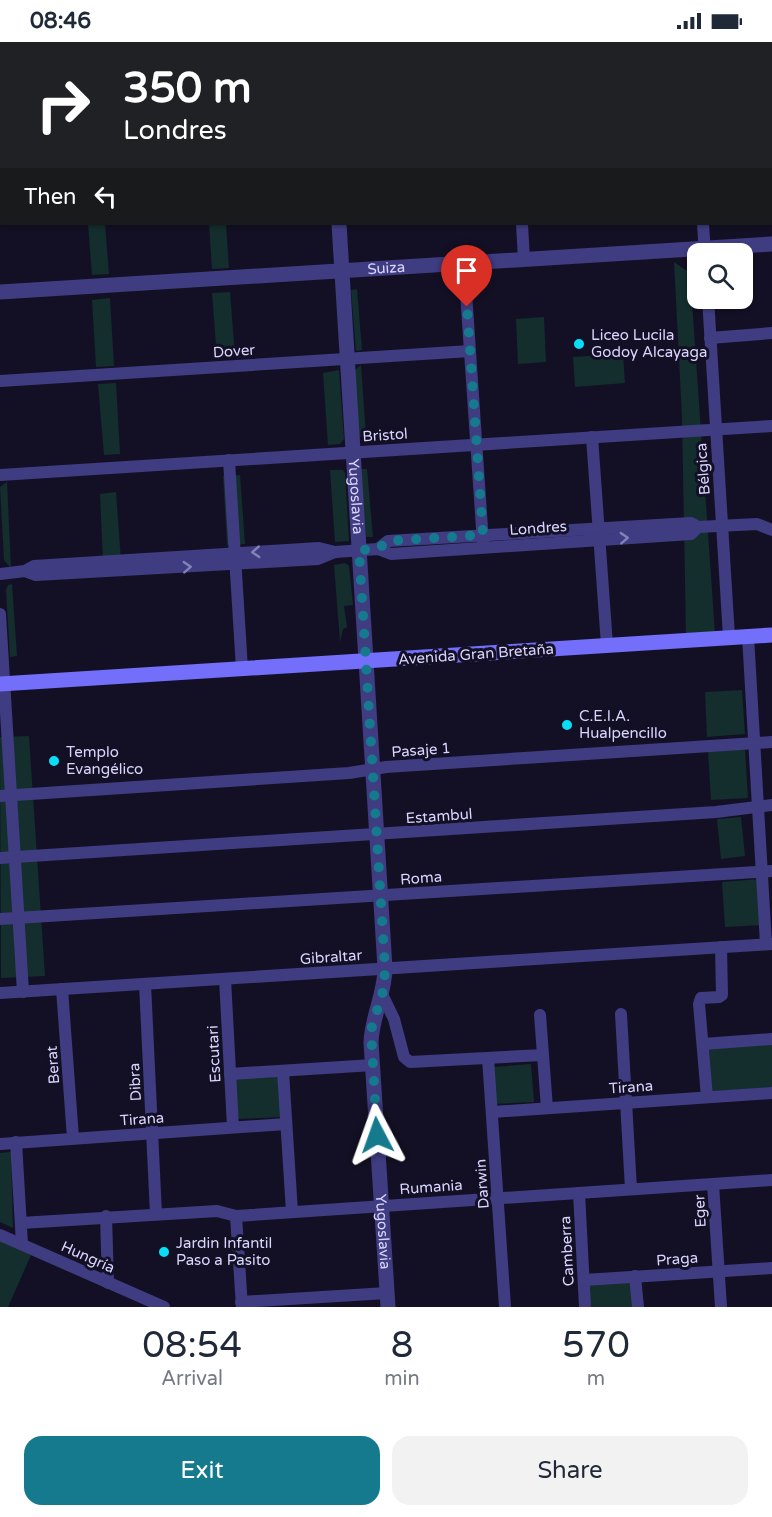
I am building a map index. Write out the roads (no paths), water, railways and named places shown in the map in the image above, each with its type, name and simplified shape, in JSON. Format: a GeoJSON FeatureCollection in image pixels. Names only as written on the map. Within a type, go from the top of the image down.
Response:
{"type":"FeatureCollection","features":[{"type":"Feature","properties":{"kind":"main road","name":"Avenida Gran Bretaña"},"geometry":{"type":"LineString","coordinates":[[2,684],[772,634]]}},
{"type":"Feature","properties":{"kind":"street","name":"Yugoslavia"},"geometry":{"type":"LineString","coordinates":[[339,225],[385,968],[382,994],[371,1030],[388,1300]]}},
{"type":"Feature","properties":{"kind":"street"},"geometry":{"type":"LineString","coordinates":[[522,225],[524,260]]}},
{"type":"Feature","properties":{"kind":"street"},"geometry":{"type":"LineString","coordinates":[[703,225],[704,243]]}},
{"type":"Feature","properties":{"kind":"street","name":"Suiza"},"geometry":{"type":"LineString","coordinates":[[753,246],[772,244]]}},
{"type":"Feature","properties":{"kind":"street","name":"Suiza"},"geometry":{"type":"LineString","coordinates":[[0,292],[464,263],[687,252]]}},
{"type":"Feature","properties":{"kind":"street"},"geometry":{"type":"LineString","coordinates":[[464,263],[483,541]]}},
{"type":"Feature","properties":{"kind":"street","name":"Bélgica"},"geometry":{"type":"LineString","coordinates":[[709,309],[729,637]]}},
{"type":"Feature","properties":{"kind":"street"},"geometry":{"type":"LineString","coordinates":[[710,338],[772,333]]}},
{"type":"Feature","properties":{"kind":"street","name":"Dover"},"geometry":{"type":"LineString","coordinates":[[0,381],[470,351]]}},
{"type":"Feature","properties":{"kind":"street","name":"Bristol"},"geometry":{"type":"LineString","coordinates":[[0,475],[772,426]]}},
{"type":"Feature","properties":{"kind":"street"},"geometry":{"type":"LineString","coordinates":[[592,437],[607,645]]}},
{"type":"Feature","properties":{"kind":"street"},"geometry":{"type":"LineString","coordinates":[[229,460],[242,669]]}},
{"type":"Feature","properties":{"kind":"street","name":"Londres"},"geometry":{"type":"LineString","coordinates":[[0,574],[25,571],[36,575],[235,559],[318,559],[334,552],[378,549],[391,554],[483,541],[599,534],[691,534],[698,527],[757,524],[772,518]]}},
{"type":"Feature","properties":{"kind":"street","name":"Londres"},"geometry":{"type":"LineString","coordinates":[[757,524],[772,530]]}},
{"type":"Feature","properties":{"kind":"street"},"geometry":{"type":"LineString","coordinates":[[0,614],[6,795],[15,857],[23,992]]}},
{"type":"Feature","properties":{"kind":"street"},"geometry":{"type":"LineString","coordinates":[[748,636],[759,807],[767,871],[769,944]]}},
{"type":"Feature","properties":{"kind":"street","name":"Pasaje 1"},"geometry":{"type":"LineString","coordinates":[[6,795],[337,774],[386,767],[772,742]]}},
{"type":"Feature","properties":{"kind":"street","name":"Estambul"},"geometry":{"type":"LineString","coordinates":[[0,858],[723,812],[772,805]]}},
{"type":"Feature","properties":{"kind":"street","name":"Roma"},"geometry":{"type":"LineString","coordinates":[[0,919],[767,871]]}},
{"type":"Feature","properties":{"kind":"street","name":"Gibraltar"},"geometry":{"type":"LineString","coordinates":[[0,993],[769,944]]}},
{"type":"Feature","properties":{"kind":"street"},"geometry":{"type":"LineString","coordinates":[[707,1097],[699,1004],[701,998],[722,995],[721,947]]}},
{"type":"Feature","properties":{"kind":"street","name":"Escutari"},"geometry":{"type":"LineString","coordinates":[[225,979],[233,1128]]}},
{"type":"Feature","properties":{"kind":"street","name":"Dibra"},"geometry":{"type":"LineString","coordinates":[[145,984],[156,1214]]}},
{"type":"Feature","properties":{"kind":"street","name":"Berat"},"geometry":{"type":"LineString","coordinates":[[62,989],[73,1138]]}},
{"type":"Feature","properties":{"kind":"street"},"geometry":{"type":"LineString","coordinates":[[382,994],[394,1018],[407,1061],[414,1063],[543,1055]]}},
{"type":"Feature","properties":{"kind":"street"},"geometry":{"type":"LineString","coordinates":[[621,1014],[632,1189]]}},
{"type":"Feature","properties":{"kind":"street"},"geometry":{"type":"LineString","coordinates":[[540,1015],[547,1108]]}},
{"type":"Feature","properties":{"kind":"street"},"geometry":{"type":"LineString","coordinates":[[703,1044],[772,1039]]}},
{"type":"Feature","properties":{"kind":"street","name":"Darwin"},"geometry":{"type":"LineString","coordinates":[[488,1058],[505,1307]]}},
{"type":"Feature","properties":{"kind":"street"},"geometry":{"type":"LineString","coordinates":[[230,1074],[373,1065]]}},
{"type":"Feature","properties":{"kind":"street"},"geometry":{"type":"LineString","coordinates":[[283,1071],[292,1212]]}},
{"type":"Feature","properties":{"kind":"street","name":"Tirana"},"geometry":{"type":"LineString","coordinates":[[492,1112],[772,1093]]}},
{"type":"Feature","properties":{"kind":"street","name":"Tirana"},"geometry":{"type":"LineString","coordinates":[[0,1144],[286,1124]]}},
{"type":"Feature","properties":{"kind":"street"},"geometry":{"type":"LineString","coordinates":[[16,1142],[22,1244]]}},
{"type":"Feature","properties":{"kind":"street","name":"Rumania"},"geometry":{"type":"LineString","coordinates":[[21,1223],[217,1211],[236,1216],[772,1180]]}},
{"type":"Feature","properties":{"kind":"street","name":"Eger"},"geometry":{"type":"LineString","coordinates":[[713,1184],[721,1307]]}},
{"type":"Feature","properties":{"kind":"street","name":"Camberra"},"geometry":{"type":"LineString","coordinates":[[579,1193],[585,1307]]}},
{"type":"Feature","properties":{"kind":"street"},"geometry":{"type":"LineString","coordinates":[[106,1216],[108,1282]]}},
{"type":"Feature","properties":{"kind":"street"},"geometry":{"type":"LineString","coordinates":[[236,1216],[242,1304],[388,1300]]}},
{"type":"Feature","properties":{"kind":"street","name":"Hungría"},"geometry":{"type":"LineString","coordinates":[[0,1234],[164,1307]]}},
{"type":"Feature","properties":{"kind":"street","name":"Praga"},"geometry":{"type":"LineString","coordinates":[[584,1280],[772,1268]]}},
{"type":"Feature","properties":{"kind":"street"},"geometry":{"type":"LineString","coordinates":[[635,1276],[638,1307]]}},
{"type":"Feature","properties":{"kind":"place","name":"Liceo Lucila Godoy Alcayaga"},"geometry":{"type":"Point","coordinates":[579,344]}},
{"type":"Feature","properties":{"kind":"place","name":"C.E.I.A. Hualpencillo"},"geometry":{"type":"Point","coordinates":[567,725]}},
{"type":"Feature","properties":{"kind":"place","name":"Templo Evangélico"},"geometry":{"type":"Point","coordinates":[54,761]}},
{"type":"Feature","properties":{"kind":"place","name":"Jardin Infantil Paso a Pasito"},"geometry":{"type":"Point","coordinates":[164,1252]}}]}
